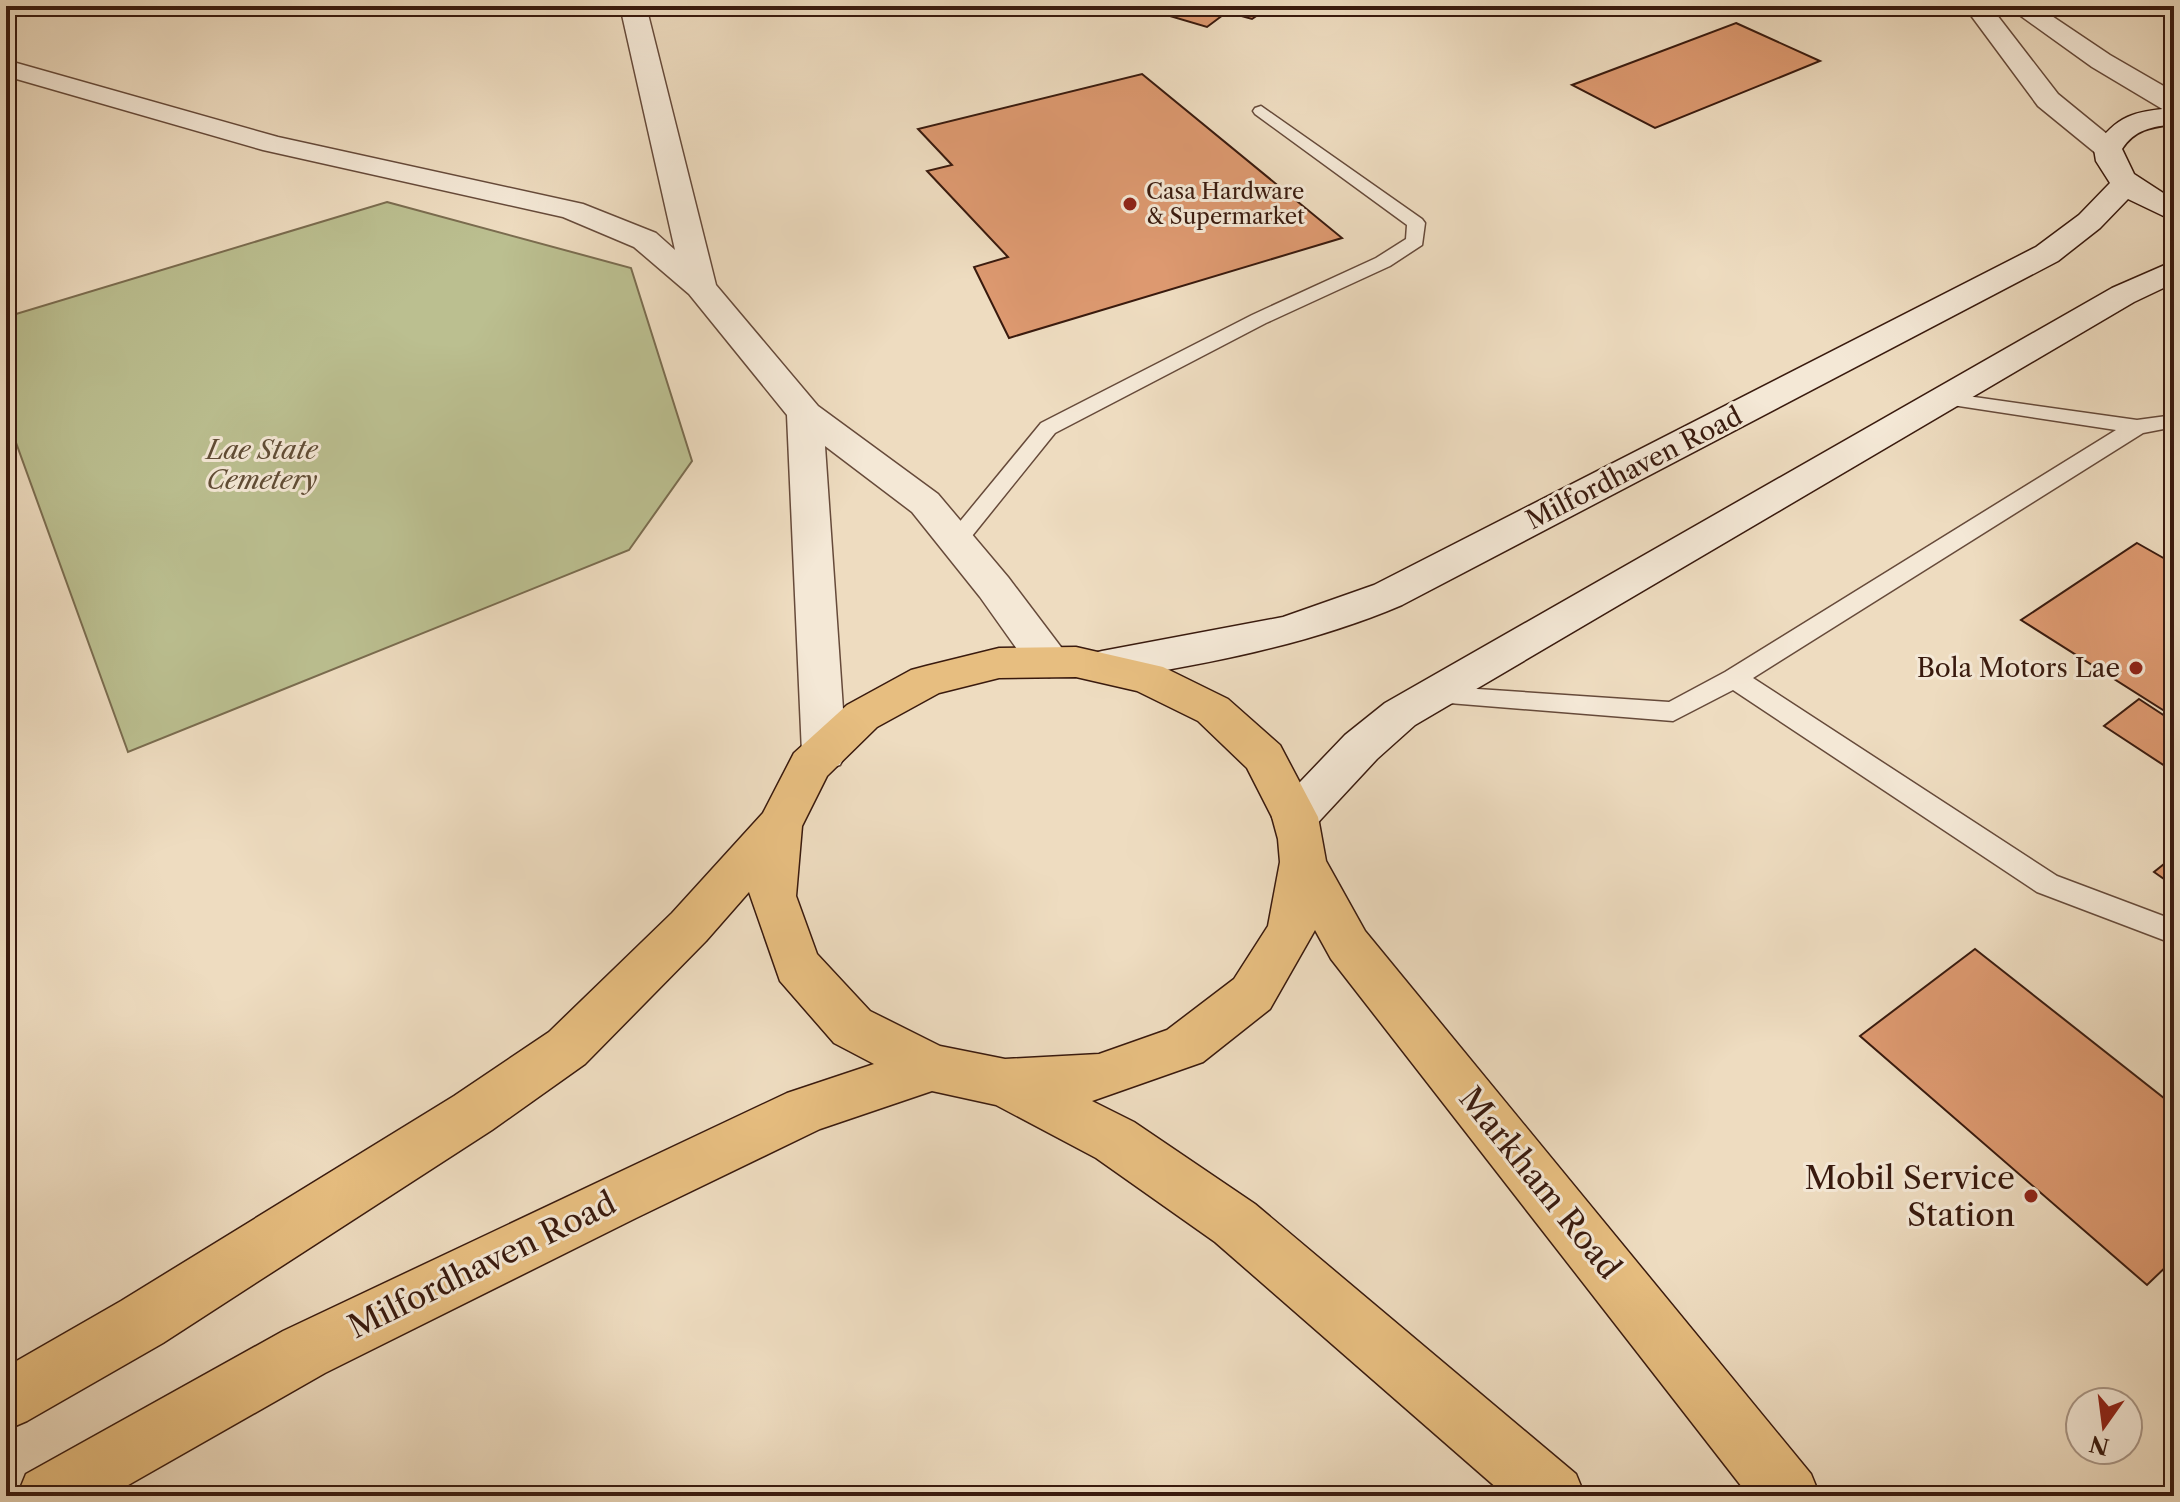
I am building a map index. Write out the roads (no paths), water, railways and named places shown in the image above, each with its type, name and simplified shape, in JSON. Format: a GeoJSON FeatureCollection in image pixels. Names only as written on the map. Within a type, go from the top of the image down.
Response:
{"type":"FeatureCollection","features":[{"type":"Feature","properties":{"kind":"main road","name":"Markham Road"},"geometry":{"type":"LineString","coordinates":[[779,826],[810,765],[862,716],[926,681],[999,663],[1049,662],[1102,666],[1148,678],[1213,710],[1264,757],[1348,945],[1789,1496]]}},
{"type":"Feature","properties":{"kind":"main road"},"geometry":{"type":"LineString","coordinates":[[779,826],[772,896],[797,966],[852,1027],[932,1068],[1005,1083],[1099,1077],[1185,1046],[1252,994],[1291,930],[1299,840]]}},
{"type":"Feature","properties":{"kind":"main road"},"geometry":{"type":"LineString","coordinates":[[6,1400],[142,1322],[473,1113],[567,1048],[680,936],[779,826]]}},
{"type":"Feature","properties":{"kind":"main road","name":"Milfordhaven Road"},"geometry":{"type":"LineString","coordinates":[[48,1496],[304,1352],[616,1199],[806,1110],[932,1068]]}},
{"type":"Feature","properties":{"kind":"main road"},"geometry":{"type":"LineString","coordinates":[[1005,1083],[1115,1140],[1235,1223],[1554,1496]]}},
{"type":"Feature","properties":{"kind":"street"},"geometry":{"type":"LineString","coordinates":[[633,6],[700,287]]}},
{"type":"Feature","properties":{"kind":"street"},"geometry":{"type":"LineString","coordinates":[[1977,6],[2048,100],[2108,149],[2112,165],[2126,182],[2174,212]]}},
{"type":"Feature","properties":{"kind":"street"},"geometry":{"type":"LineString","coordinates":[[2020,6],[2101,61],[2174,104]]}},
{"type":"Feature","properties":{"kind":"street"},"geometry":{"type":"LineString","coordinates":[[6,68],[273,144],[572,210],[645,240],[700,287],[805,414],[925,503],[1049,662]]}},
{"type":"Feature","properties":{"kind":"street"},"geometry":{"type":"LineString","coordinates":[[2108,149],[2118,130],[2148,118],[2174,116]]}},
{"type":"Feature","properties":{"kind":"street","name":"Milfordhaven Road"},"geometry":{"type":"LineString","coordinates":[[1102,666],[1249,642],[1343,616],[1388,595],[2047,254],[2085,228],[2107,208],[2126,182]]}},
{"type":"Feature","properties":{"kind":"street"},"geometry":{"type":"LineString","coordinates":[[1299,840],[1361,747],[1400,714],[2123,295],[2174,271]]}},
{"type":"Feature","properties":{"kind":"street"},"geometry":{"type":"LineString","coordinates":[[805,414],[824,753]]}},
{"type":"Feature","properties":{"kind":"lane"},"geometry":{"type":"LineString","coordinates":[[956,541],[1048,428],[1259,319],[1383,262],[1415,241],[1416,223],[1261,111]]}},
{"type":"Feature","properties":{"kind":"lane"},"geometry":{"type":"LineString","coordinates":[[1946,399],[2137,427],[2174,421]]}},
{"type":"Feature","properties":{"kind":"lane"},"geometry":{"type":"LineString","coordinates":[[1433,695],[1673,712],[1734,678],[2137,427]]}},
{"type":"Feature","properties":{"kind":"lane"},"geometry":{"type":"LineString","coordinates":[[1734,678],[2047,884],[2174,932]]}},
{"type":"Feature","properties":{"kind":"place","name":"Casa Hardware & Supermarket"},"geometry":{"type":"Point","coordinates":[1130,204]}},
{"type":"Feature","properties":{"kind":"place","name":"Bola Motors Lae"},"geometry":{"type":"Point","coordinates":[2136,668]}},
{"type":"Feature","properties":{"kind":"place","name":"Mobil Service Station"},"geometry":{"type":"Point","coordinates":[2031,1196]}},
{"type":"Feature","properties":{"kind":"park label","name":"Lae State Cemetery"},"geometry":{"type":"Point","coordinates":[262,465]}}]}
